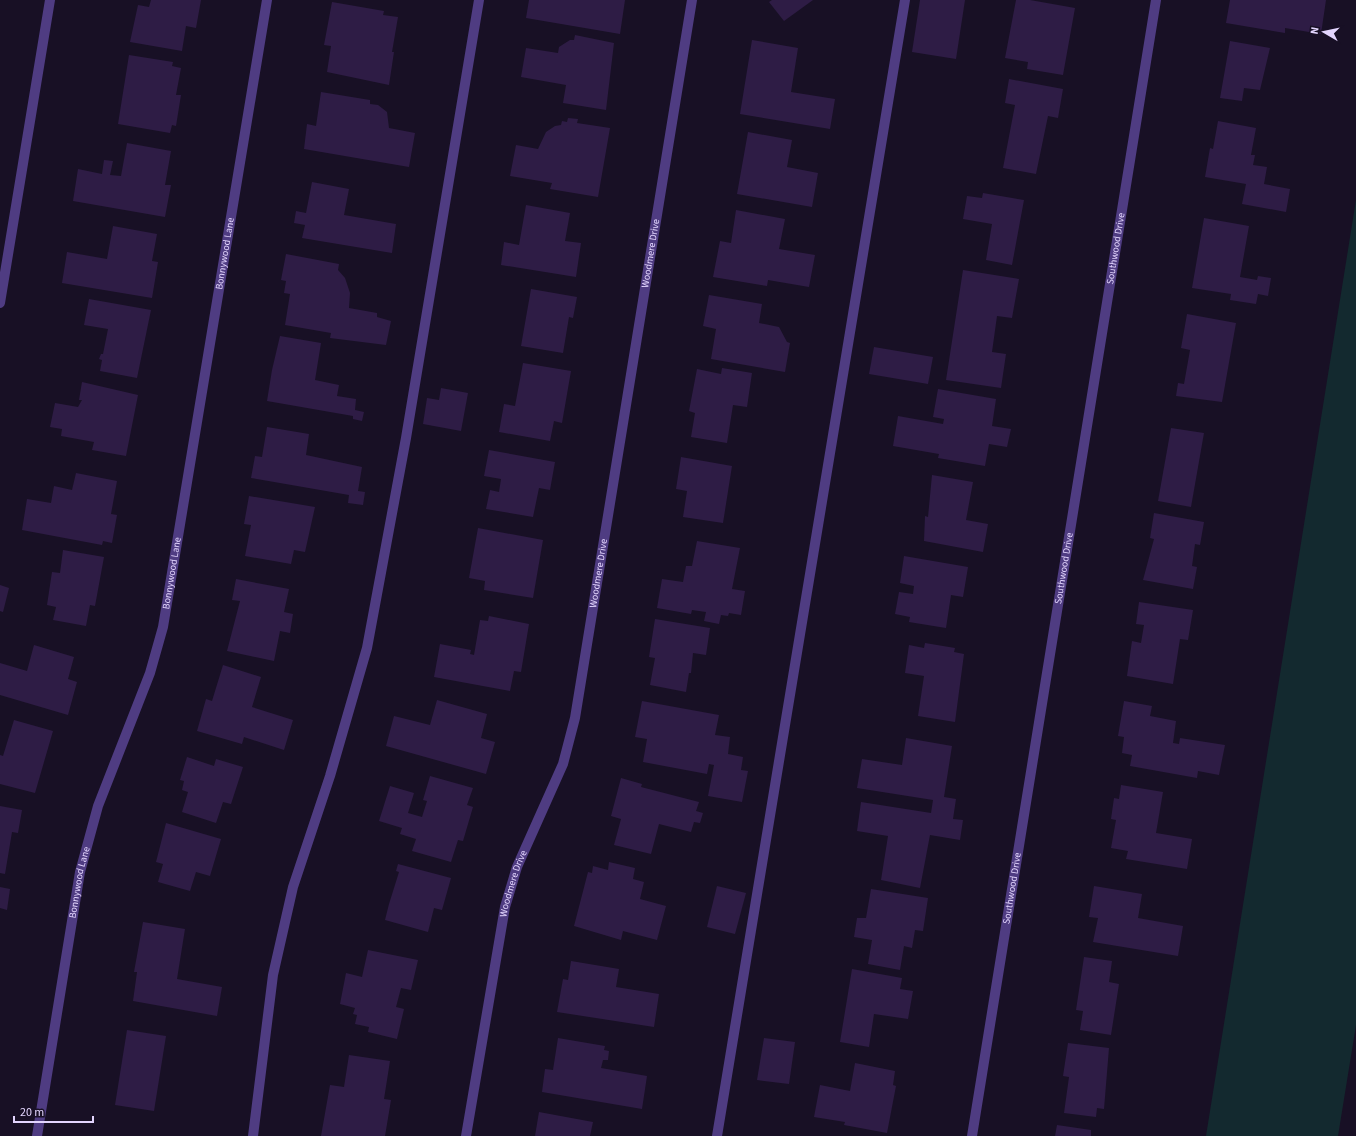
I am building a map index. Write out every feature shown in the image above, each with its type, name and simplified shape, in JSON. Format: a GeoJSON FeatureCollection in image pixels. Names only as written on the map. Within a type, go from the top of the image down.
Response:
{"type":"FeatureCollection","features":[{"type":"Feature","properties":{"kind":"street"},"geometry":{"type":"LineString","coordinates":[[0,303],[50,0]]}},
{"type":"Feature","properties":{"kind":"street","name":"Bonnywood Lane"},"geometry":{"type":"LineString","coordinates":[[37,1136],[80,872],[98,806],[150,673],[163,627],[267,0]]}},
{"type":"Feature","properties":{"kind":"street"},"geometry":{"type":"LineString","coordinates":[[253,1136],[273,975],[293,887],[330,776],[367,648],[406,438],[479,0]]}},
{"type":"Feature","properties":{"kind":"street","name":"Woodmere Drive"},"geometry":{"type":"LineString","coordinates":[[466,1136],[505,907],[517,867],[563,764],[575,718],[692,0]]}},
{"type":"Feature","properties":{"kind":"street"},"geometry":{"type":"LineString","coordinates":[[717,1136],[905,0]]}},
{"type":"Feature","properties":{"kind":"street","name":"Southwood Drive"},"geometry":{"type":"LineString","coordinates":[[972,1136],[1156,0]]}},
{"type":"Feature","properties":{"kind":"green space"},"geometry":{"type":"Polygon","coordinates":[[[1356,200],[1356,1025],[1338,1136],[1206,1136],[1356,200]]]}},
{"type":"Feature","properties":{"kind":"building"},"geometry":{"type":"Polygon","coordinates":[[[151,0],[201,0],[196,28],[186,26],[182,51],[130,42],[138,5],[149,7],[151,0]]]}},
{"type":"Feature","properties":{"kind":"building"},"geometry":{"type":"Polygon","coordinates":[[[529,0],[625,0],[620,34],[526,18],[529,0]]]}},
{"type":"Feature","properties":{"kind":"building"},"geometry":{"type":"Polygon","coordinates":[[[772,0],[813,0],[784,21],[769,2],[772,0]]]}},
{"type":"Feature","properties":{"kind":"building"},"geometry":{"type":"Polygon","coordinates":[[[920,0],[965,0],[956,59],[912,52],[920,0]]]}},
{"type":"Feature","properties":{"kind":"building"},"geometry":{"type":"Polygon","coordinates":[[[1016,0],[1030,0],[1075,8],[1063,75],[1027,69],[1028,62],[1005,58],[1016,0]]]}},
{"type":"Feature","properties":{"kind":"building"},"geometry":{"type":"Polygon","coordinates":[[[1230,0],[1326,0],[1321,34],[1285,28],[1285,33],[1226,23],[1230,0]]]}},
{"type":"Feature","properties":{"kind":"building"},"geometry":{"type":"Polygon","coordinates":[[[332,2],[384,11],[383,15],[398,17],[392,52],[394,52],[389,85],[327,72],[331,46],[324,45],[332,2]]]}},
{"type":"Feature","properties":{"kind":"building"},"geometry":{"type":"Polygon","coordinates":[[[575,35],[614,43],[606,110],[563,103],[566,85],[521,77],[526,48],[558,53],[559,47],[570,40],[574,40],[575,35]]]}},
{"type":"Feature","properties":{"kind":"building"},"geometry":{"type":"Polygon","coordinates":[[[752,40],[798,48],[791,92],[835,99],[830,129],[740,114],[752,40]]]}},
{"type":"Feature","properties":{"kind":"building"},"geometry":{"type":"Polygon","coordinates":[[[1230,41],[1270,48],[1260,90],[1244,88],[1242,101],[1220,98],[1230,41]]]}},
{"type":"Feature","properties":{"kind":"building"},"geometry":{"type":"Polygon","coordinates":[[[129,55],[173,62],[172,66],[181,68],[176,95],[181,95],[176,126],[172,125],[170,133],[118,124],[129,55]]]}},
{"type":"Feature","properties":{"kind":"building"},"geometry":{"type":"Polygon","coordinates":[[[1009,79],[1063,89],[1058,118],[1048,116],[1036,174],[1003,168],[1015,105],[1005,103],[1009,79]]]}},
{"type":"Feature","properties":{"kind":"building"},"geometry":{"type":"Polygon","coordinates":[[[321,92],[370,100],[370,104],[378,105],[387,112],[389,128],[415,133],[409,167],[304,149],[307,124],[316,126],[321,92]]]}},
{"type":"Feature","properties":{"kind":"building"},"geometry":{"type":"Polygon","coordinates":[[[568,118],[578,119],[577,123],[610,128],[598,197],[550,189],[552,183],[510,176],[516,145],[538,149],[546,132],[555,126],[561,125],[562,121],[567,122],[568,118]]]}},
{"type":"Feature","properties":{"kind":"building"},"geometry":{"type":"Polygon","coordinates":[[[1218,121],[1256,128],[1251,155],[1255,155],[1253,165],[1267,167],[1264,184],[1290,189],[1286,212],[1242,204],[1246,184],[1205,177],[1210,148],[1213,149],[1218,121]]]}},
{"type":"Feature","properties":{"kind":"building"},"geometry":{"type":"Polygon","coordinates":[[[748,132],[792,140],[787,167],[818,173],[812,207],[737,194],[748,132]]]}},
{"type":"Feature","properties":{"kind":"building"},"geometry":{"type":"Polygon","coordinates":[[[127,143],[171,151],[165,185],[171,185],[165,217],[73,201],[78,169],[102,174],[104,160],[113,161],[110,175],[121,176],[127,143]]]}},
{"type":"Feature","properties":{"kind":"building"},"geometry":{"type":"Polygon","coordinates":[[[312,182],[349,189],[344,215],[396,224],[392,253],[302,238],[305,225],[294,223],[296,211],[306,213],[312,182]]]}},
{"type":"Feature","properties":{"kind":"building"},"geometry":{"type":"Polygon","coordinates":[[[983,193],[1024,200],[1012,265],[986,260],[992,224],[963,219],[967,196],[982,198],[983,193]]]}},
{"type":"Feature","properties":{"kind":"building"},"geometry":{"type":"Polygon","coordinates":[[[526,205],[570,213],[565,241],[581,243],[576,277],[501,265],[504,242],[519,245],[526,205]]]}},
{"type":"Feature","properties":{"kind":"building"},"geometry":{"type":"Polygon","coordinates":[[[736,210],[785,219],[779,249],[815,255],[809,287],[768,280],[767,286],[713,277],[720,241],[731,243],[736,210]]]}},
{"type":"Feature","properties":{"kind":"building"},"geometry":{"type":"Polygon","coordinates":[[[1204,218],[1249,226],[1240,277],[1257,280],[1258,276],[1271,278],[1268,296],[1258,294],[1256,304],[1230,300],[1231,294],[1192,288],[1204,218]]]}},
{"type":"Feature","properties":{"kind":"building"},"geometry":{"type":"Polygon","coordinates":[[[113,226],[157,234],[152,261],[158,262],[152,298],[62,283],[67,252],[107,259],[113,226]]]}},
{"type":"Feature","properties":{"kind":"building"},"geometry":{"type":"Polygon","coordinates":[[[286,254],[339,264],[338,270],[345,278],[350,293],[349,308],[377,313],[377,317],[391,321],[386,345],[330,338],[331,333],[285,325],[290,294],[284,293],[286,281],[281,280],[286,254]]]}},
{"type":"Feature","properties":{"kind":"building"},"geometry":{"type":"Polygon","coordinates":[[[963,270],[1019,279],[1012,318],[997,316],[992,352],[1006,354],[1001,388],[946,380],[963,270]]]}},
{"type":"Feature","properties":{"kind":"building"},"geometry":{"type":"Polygon","coordinates":[[[531,289],[577,297],[573,318],[569,317],[563,353],[521,346],[531,289]]]}},
{"type":"Feature","properties":{"kind":"building"},"geometry":{"type":"Polygon","coordinates":[[[709,295],[762,304],[759,323],[779,327],[787,342],[790,343],[785,372],[711,359],[716,329],[703,326],[709,295]]]}},
{"type":"Feature","properties":{"kind":"building"},"geometry":{"type":"Polygon","coordinates":[[[89,299],[151,310],[137,378],[100,371],[102,360],[99,359],[101,354],[103,354],[108,329],[84,325],[89,299]]]}},
{"type":"Feature","properties":{"kind":"building"},"geometry":{"type":"Polygon","coordinates":[[[1187,314],[1236,323],[1222,402],[1176,396],[1178,383],[1184,384],[1190,350],[1181,348],[1187,314]]]}},
{"type":"Feature","properties":{"kind":"building"},"geometry":{"type":"Polygon","coordinates":[[[280,336],[321,343],[315,380],[339,385],[337,396],[356,399],[355,410],[364,412],[362,421],[353,419],[353,416],[267,401],[280,336]]]}},
{"type":"Feature","properties":{"kind":"building"},"geometry":{"type":"Polygon","coordinates":[[[874,347],[933,357],[928,384],[869,374],[874,347]]]}},
{"type":"Feature","properties":{"kind":"building"},"geometry":{"type":"Polygon","coordinates":[[[523,363],[571,371],[562,423],[554,421],[550,441],[499,432],[504,404],[515,406],[523,363]]]}},
{"type":"Feature","properties":{"kind":"building"},"geometry":{"type":"Polygon","coordinates":[[[722,368],[752,373],[747,407],[733,405],[727,443],[691,437],[695,413],[689,411],[697,369],[721,374],[722,368]]]}},
{"type":"Feature","properties":{"kind":"building"},"geometry":{"type":"Polygon","coordinates":[[[82,382],[138,395],[126,456],[92,450],[94,442],[61,436],[62,429],[50,427],[55,403],[78,407],[82,400],[79,400],[82,382]]]}},
{"type":"Feature","properties":{"kind":"building"},"geometry":{"type":"Polygon","coordinates":[[[441,388],[468,393],[461,431],[423,424],[427,398],[439,400],[441,388]]]}},
{"type":"Feature","properties":{"kind":"building"},"geometry":{"type":"Polygon","coordinates":[[[938,389],[996,399],[992,426],[1011,429],[1007,447],[989,444],[985,466],[938,458],[939,454],[893,446],[898,416],[943,424],[944,419],[933,417],[938,389]]]}},
{"type":"Feature","properties":{"kind":"building"},"geometry":{"type":"Polygon","coordinates":[[[267,427],[309,434],[306,455],[362,467],[358,491],[365,492],[363,505],[348,503],[349,495],[251,478],[255,456],[262,457],[267,427]]]}},
{"type":"Feature","properties":{"kind":"building"},"geometry":{"type":"Polygon","coordinates":[[[1171,428],[1204,433],[1191,507],[1158,501],[1171,428]]]}},
{"type":"Feature","properties":{"kind":"building"},"geometry":{"type":"Polygon","coordinates":[[[489,450],[555,462],[550,490],[539,488],[533,517],[486,509],[490,490],[499,492],[501,479],[484,476],[489,450]]]}},
{"type":"Feature","properties":{"kind":"building"},"geometry":{"type":"Polygon","coordinates":[[[681,457],[732,466],[723,523],[683,517],[687,491],[676,489],[681,457]]]}},
{"type":"Feature","properties":{"kind":"building"},"geometry":{"type":"Polygon","coordinates":[[[76,473],[117,481],[111,514],[117,515],[112,543],[103,541],[102,545],[22,530],[27,499],[51,503],[54,486],[72,490],[76,473]]]}},
{"type":"Feature","properties":{"kind":"building"},"geometry":{"type":"Polygon","coordinates":[[[932,475],[973,482],[966,520],[988,524],[983,552],[924,541],[925,516],[928,517],[932,475]]]}},
{"type":"Feature","properties":{"kind":"building"},"geometry":{"type":"Polygon","coordinates":[[[249,496],[315,507],[305,552],[294,550],[291,564],[245,556],[251,525],[244,524],[249,496]]]}},
{"type":"Feature","properties":{"kind":"building"},"geometry":{"type":"Polygon","coordinates":[[[1154,513],[1204,522],[1200,545],[1195,544],[1192,566],[1197,567],[1193,589],[1143,580],[1154,539],[1150,538],[1154,513]]]}},
{"type":"Feature","properties":{"kind":"building"},"geometry":{"type":"Polygon","coordinates":[[[478,528],[543,540],[533,598],[484,590],[485,581],[469,578],[478,528]]]}},
{"type":"Feature","properties":{"kind":"building"},"geometry":{"type":"Polygon","coordinates":[[[697,541],[740,548],[732,589],[745,591],[741,615],[729,613],[728,616],[721,615],[719,624],[704,621],[706,612],[692,610],[691,614],[657,608],[662,579],[683,582],[686,566],[692,566],[697,541]]]}},
{"type":"Feature","properties":{"kind":"building"},"geometry":{"type":"Polygon","coordinates":[[[63,550],[104,557],[95,606],[90,605],[86,626],[53,620],[56,607],[47,605],[52,572],[60,573],[63,550]]]}},
{"type":"Feature","properties":{"kind":"building"},"geometry":{"type":"Polygon","coordinates":[[[904,556],[968,567],[963,597],[951,595],[946,628],[909,622],[910,617],[895,614],[899,592],[913,594],[914,586],[900,583],[904,556]]]}},
{"type":"Feature","properties":{"kind":"building"},"geometry":{"type":"Polygon","coordinates":[[[236,579],[289,589],[284,612],[293,614],[290,633],[280,631],[274,661],[227,651],[240,601],[232,600],[236,579]]]}},
{"type":"Feature","properties":{"kind":"building"},"geometry":{"type":"Polygon","coordinates":[[[0,585],[9,588],[3,612],[0,611],[0,585]]]}},
{"type":"Feature","properties":{"kind":"building"},"geometry":{"type":"Polygon","coordinates":[[[1139,602],[1193,610],[1188,640],[1180,639],[1173,684],[1127,676],[1132,641],[1141,643],[1144,625],[1136,624],[1139,602]]]}},
{"type":"Feature","properties":{"kind":"building"},"geometry":{"type":"Polygon","coordinates":[[[489,616],[529,624],[521,672],[514,671],[510,691],[434,677],[440,644],[471,650],[470,654],[474,655],[480,620],[488,621],[489,616]]]}},
{"type":"Feature","properties":{"kind":"building"},"geometry":{"type":"Polygon","coordinates":[[[655,619],[710,628],[706,655],[693,653],[691,673],[689,673],[686,692],[650,685],[655,658],[649,657],[655,619]]]}},
{"type":"Feature","properties":{"kind":"building"},"geometry":{"type":"Polygon","coordinates":[[[925,643],[955,648],[954,652],[964,654],[955,722],[918,716],[924,676],[905,673],[909,645],[924,648],[925,643]]]}},
{"type":"Feature","properties":{"kind":"building"},"geometry":{"type":"Polygon","coordinates":[[[34,645],[74,657],[68,679],[77,682],[68,715],[0,695],[0,663],[27,671],[34,645]]]}},
{"type":"Feature","properties":{"kind":"building"},"geometry":{"type":"Polygon","coordinates":[[[223,665],[261,677],[252,707],[293,720],[284,750],[244,737],[242,744],[197,731],[206,699],[212,701],[223,665]]]}},
{"type":"Feature","properties":{"kind":"building"},"geometry":{"type":"Polygon","coordinates":[[[437,700],[487,714],[481,738],[495,742],[486,774],[386,746],[394,716],[430,725],[437,700]]]}},
{"type":"Feature","properties":{"kind":"building"},"geometry":{"type":"Polygon","coordinates":[[[642,701],[719,715],[715,735],[730,737],[728,754],[743,757],[741,770],[748,771],[742,802],[708,796],[714,765],[709,764],[707,774],[643,762],[647,739],[635,737],[642,701]]]}},
{"type":"Feature","properties":{"kind":"building"},"geometry":{"type":"Polygon","coordinates":[[[1124,701],[1152,706],[1150,716],[1176,721],[1173,743],[1179,744],[1180,738],[1225,745],[1219,775],[1198,771],[1197,778],[1130,766],[1132,755],[1122,753],[1124,737],[1118,736],[1124,701]]]}},
{"type":"Feature","properties":{"kind":"building"},"geometry":{"type":"Polygon","coordinates":[[[14,720],[53,731],[35,793],[0,784],[0,755],[3,756],[14,720]]]}},
{"type":"Feature","properties":{"kind":"building"},"geometry":{"type":"Polygon","coordinates":[[[906,738],[952,746],[944,797],[956,799],[953,819],[963,820],[960,840],[930,835],[920,888],[881,880],[888,836],[857,831],[861,802],[931,813],[933,800],[857,788],[862,759],[902,765],[906,738]]]}},
{"type":"Feature","properties":{"kind":"building"},"geometry":{"type":"Polygon","coordinates":[[[187,757],[214,766],[216,759],[243,767],[231,804],[223,802],[216,823],[182,812],[188,792],[182,790],[184,781],[180,780],[187,757]]]}},
{"type":"Feature","properties":{"kind":"building"},"geometry":{"type":"Polygon","coordinates":[[[430,776],[473,788],[467,805],[473,807],[463,841],[458,840],[451,862],[412,851],[416,839],[400,834],[402,828],[379,821],[390,786],[414,793],[408,813],[422,817],[427,801],[423,800],[430,776]]]}},
{"type":"Feature","properties":{"kind":"building"},"geometry":{"type":"Polygon","coordinates":[[[621,778],[642,784],[641,787],[699,802],[696,811],[703,813],[700,823],[694,822],[691,832],[659,824],[651,854],[614,845],[621,819],[611,816],[621,778]]]}},
{"type":"Feature","properties":{"kind":"building"},"geometry":{"type":"Polygon","coordinates":[[[1121,785],[1163,792],[1156,833],[1192,839],[1187,869],[1126,859],[1128,851],[1111,848],[1116,820],[1111,819],[1114,798],[1119,799],[1121,785]]]}},
{"type":"Feature","properties":{"kind":"building"},"geometry":{"type":"Polygon","coordinates":[[[0,806],[22,810],[18,833],[12,832],[5,874],[0,873],[0,806]]]}},
{"type":"Feature","properties":{"kind":"building"},"geometry":{"type":"Polygon","coordinates":[[[166,823],[221,839],[210,876],[196,872],[190,891],[158,882],[163,864],[156,862],[166,823]]]}},
{"type":"Feature","properties":{"kind":"building"},"geometry":{"type":"Polygon","coordinates":[[[609,862],[635,868],[633,879],[644,882],[640,899],[666,906],[657,940],[623,931],[621,940],[574,926],[588,872],[592,873],[593,866],[608,870],[609,862]]]}},
{"type":"Feature","properties":{"kind":"building"},"geometry":{"type":"Polygon","coordinates":[[[398,864],[451,878],[442,910],[434,908],[428,932],[385,920],[399,872],[396,871],[398,864]]]}},
{"type":"Feature","properties":{"kind":"building"},"geometry":{"type":"Polygon","coordinates":[[[717,886],[746,893],[735,934],[707,927],[717,886]]]}},
{"type":"Feature","properties":{"kind":"building"},"geometry":{"type":"Polygon","coordinates":[[[1094,886],[1142,894],[1138,918],[1183,926],[1178,956],[1093,942],[1098,918],[1089,917],[1094,886]]]}},
{"type":"Feature","properties":{"kind":"building"},"geometry":{"type":"Polygon","coordinates":[[[0,887],[10,889],[7,910],[0,908],[0,887]]]}},
{"type":"Feature","properties":{"kind":"building"},"geometry":{"type":"Polygon","coordinates":[[[871,889],[928,898],[923,931],[915,930],[912,948],[904,946],[900,970],[868,964],[872,940],[854,937],[857,918],[866,918],[871,889]]]}},
{"type":"Feature","properties":{"kind":"building"},"geometry":{"type":"Polygon","coordinates":[[[143,922],[185,929],[177,979],[222,987],[217,1016],[133,1001],[137,972],[134,972],[143,922]]]}},
{"type":"Feature","properties":{"kind":"building"},"geometry":{"type":"Polygon","coordinates":[[[368,950],[418,960],[411,990],[401,988],[396,1007],[404,1009],[397,1039],[368,1032],[369,1027],[355,1024],[357,1015],[353,1014],[355,1008],[340,1004],[346,973],[362,977],[368,950]]]}},
{"type":"Feature","properties":{"kind":"building"},"geometry":{"type":"Polygon","coordinates":[[[1084,957],[1112,961],[1109,982],[1119,984],[1111,1035],[1080,1030],[1083,1011],[1076,1010],[1084,957]]]}},
{"type":"Feature","properties":{"kind":"building"},"geometry":{"type":"Polygon","coordinates":[[[571,961],[619,969],[616,987],[659,994],[654,1027],[557,1012],[563,979],[568,980],[571,961]]]}},
{"type":"Feature","properties":{"kind":"building"},"geometry":{"type":"Polygon","coordinates":[[[852,969],[902,978],[900,989],[913,991],[908,1019],[874,1014],[869,1047],[840,1042],[852,969]]]}},
{"type":"Feature","properties":{"kind":"building"},"geometry":{"type":"Polygon","coordinates":[[[127,1030],[166,1036],[154,1111],[115,1105],[127,1030]]]}},
{"type":"Feature","properties":{"kind":"building"},"geometry":{"type":"Polygon","coordinates":[[[558,1038],[605,1046],[604,1050],[609,1051],[608,1060],[603,1060],[601,1068],[647,1076],[642,1109],[542,1092],[545,1069],[553,1070],[558,1038]]]}},
{"type":"Feature","properties":{"kind":"building"},"geometry":{"type":"Polygon","coordinates":[[[764,1038],[795,1042],[789,1084],[757,1080],[764,1038]]]}},
{"type":"Feature","properties":{"kind":"building"},"geometry":{"type":"Polygon","coordinates":[[[1068,1043],[1109,1048],[1104,1109],[1097,1108],[1096,1117],[1064,1113],[1069,1077],[1063,1076],[1068,1043]]]}},
{"type":"Feature","properties":{"kind":"building"},"geometry":{"type":"Polygon","coordinates":[[[349,1055],[390,1061],[384,1099],[391,1100],[385,1136],[321,1136],[330,1085],[344,1087],[349,1055]]]}},
{"type":"Feature","properties":{"kind":"building"},"geometry":{"type":"Polygon","coordinates":[[[855,1063],[895,1071],[893,1085],[896,1086],[887,1133],[844,1125],[845,1122],[814,1117],[820,1085],[850,1091],[855,1063]]]}},
{"type":"Feature","properties":{"kind":"building"},"geometry":{"type":"Polygon","coordinates":[[[539,1112],[593,1122],[590,1136],[535,1136],[539,1112]]]}},
{"type":"Feature","properties":{"kind":"building"},"geometry":{"type":"Polygon","coordinates":[[[1057,1125],[1091,1130],[1091,1136],[1055,1136],[1057,1125]]]}}]}
